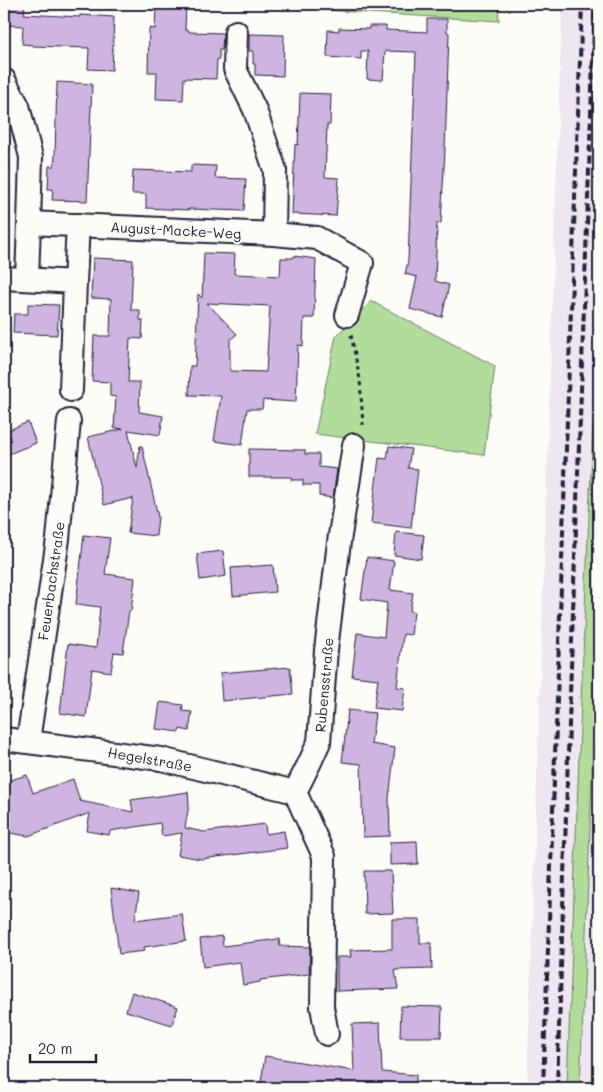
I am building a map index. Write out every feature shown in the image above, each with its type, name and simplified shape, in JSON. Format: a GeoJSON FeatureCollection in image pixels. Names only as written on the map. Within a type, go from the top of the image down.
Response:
{"type":"FeatureCollection","features":[{"type":"Feature","properties":{"kind":"street"},"geometry":{"type":"LineString","coordinates":[[236,32],[235,70],[255,110],[275,170],[274,234]]}},
{"type":"Feature","properties":{"kind":"street"},"geometry":{"type":"LineString","coordinates":[[4,80],[18,106],[31,157],[27,279]]}},
{"type":"Feature","properties":{"kind":"street","name":"August-Macke-Weg"},"geometry":{"type":"LineString","coordinates":[[29,223],[274,234],[317,238],[362,263],[347,315]]}},
{"type":"Feature","properties":{"kind":"street"},"geometry":{"type":"LineString","coordinates":[[72,390],[78,226]]}},
{"type":"Feature","properties":{"kind":"street"},"geometry":{"type":"LineString","coordinates":[[4,278],[75,282]]}},
{"type":"Feature","properties":{"kind":"street","name":"Feuerbachstraße"},"geometry":{"type":"LineString","coordinates":[[28,741],[58,539],[69,421]]}},
{"type":"Feature","properties":{"kind":"street","name":"Rubensstraße"},"geometry":{"type":"LineString","coordinates":[[294,792],[319,742],[326,650],[354,445]]}},
{"type":"Feature","properties":{"kind":"street","name":"Hegelstraße"},"geometry":{"type":"LineString","coordinates":[[4,739],[161,759],[294,792]]}},
{"type":"Feature","properties":{"kind":"street"},"geometry":{"type":"LineString","coordinates":[[294,792],[324,856],[322,1007],[327,1034]]}},
{"type":"Feature","properties":{"kind":"path"},"geometry":{"type":"LineString","coordinates":[[347,315],[360,379],[362,406],[363,432],[354,445]]}},
{"type":"Feature","properties":{"kind":"shaded area"},"geometry":{"type":"Polygon","coordinates":[[[562,4],[599,4],[599,287],[567,1088],[527,1088],[562,4]]]}},
{"type":"Feature","properties":{"kind":"shaded area"},"geometry":{"type":"Polygon","coordinates":[[[594,725],[599,725],[599,1088],[580,1088],[594,725]]]}},
{"type":"Feature","properties":{"kind":"green space"},"geometry":{"type":"Polygon","coordinates":[[[237,4],[498,4],[499,21],[369,13],[237,4]]]}},
{"type":"Feature","properties":{"kind":"green space"},"geometry":{"type":"Polygon","coordinates":[[[371,301],[495,366],[484,455],[315,434],[336,336],[371,301]]]}},
{"type":"Feature","properties":{"kind":"green space"},"geometry":{"type":"Polygon","coordinates":[[[593,425],[594,725],[580,1088],[567,1088],[581,700],[593,425]]]}},
{"type":"Feature","properties":{"kind":"building"},"geometry":{"type":"Polygon","coordinates":[[[4,4],[25,4],[24,14],[114,17],[112,70],[88,69],[89,48],[22,44],[23,26],[4,25],[4,4]]]}},
{"type":"Feature","properties":{"kind":"building"},"geometry":{"type":"Polygon","coordinates":[[[167,4],[186,4],[185,30],[189,30],[189,32],[223,33],[222,50],[219,50],[219,59],[217,59],[216,79],[184,78],[183,100],[156,99],[157,72],[148,72],[149,28],[155,29],[156,6],[167,7],[167,4]]]}},
{"type":"Feature","properties":{"kind":"building"},"geometry":{"type":"Polygon","coordinates":[[[427,19],[447,19],[447,32],[449,33],[441,223],[437,223],[435,281],[449,285],[442,317],[410,309],[417,277],[405,274],[408,261],[416,52],[385,51],[383,80],[367,79],[368,51],[361,51],[361,59],[327,57],[328,30],[339,31],[339,28],[369,29],[369,26],[386,26],[386,30],[427,32],[427,19]]]}},
{"type":"Feature","properties":{"kind":"building"},"geometry":{"type":"Polygon","coordinates":[[[249,34],[284,35],[283,76],[255,75],[253,51],[249,51],[249,34]]]}},
{"type":"Feature","properties":{"kind":"building"},"geometry":{"type":"Polygon","coordinates":[[[57,82],[92,84],[87,201],[52,200],[53,189],[48,189],[49,166],[54,166],[55,156],[57,82]]]}},
{"type":"Feature","properties":{"kind":"building"},"geometry":{"type":"Polygon","coordinates":[[[300,93],[331,94],[330,125],[327,125],[325,177],[339,178],[336,216],[292,214],[295,144],[298,145],[300,93]]]}},
{"type":"Feature","properties":{"kind":"building"},"geometry":{"type":"Polygon","coordinates":[[[191,165],[216,166],[215,178],[246,179],[244,211],[146,208],[146,194],[132,194],[133,170],[191,172],[191,165]]]}},
{"type":"Feature","properties":{"kind":"building"},"geometry":{"type":"Polygon","coordinates":[[[204,253],[235,254],[234,274],[280,276],[281,258],[293,258],[294,256],[316,259],[314,318],[304,318],[303,346],[298,345],[296,402],[263,400],[262,409],[247,409],[242,445],[214,441],[221,396],[189,395],[190,366],[195,366],[198,294],[202,298],[204,253]],[[207,303],[237,334],[230,340],[230,371],[266,372],[270,306],[207,303]]]}},
{"type":"Feature","properties":{"kind":"building"},"geometry":{"type":"Polygon","coordinates":[[[93,258],[133,260],[131,310],[140,310],[140,320],[143,320],[142,339],[130,338],[128,382],[140,382],[139,412],[163,416],[160,435],[128,430],[137,468],[140,446],[142,446],[158,517],[156,536],[128,533],[133,498],[104,505],[88,437],[123,429],[114,428],[116,397],[110,396],[110,382],[92,381],[94,336],[110,336],[111,299],[91,298],[93,258]]]}},
{"type":"Feature","properties":{"kind":"building"},"geometry":{"type":"Polygon","coordinates":[[[28,304],[59,305],[57,335],[13,333],[14,314],[28,314],[28,304]]]}},
{"type":"Feature","properties":{"kind":"building"},"geometry":{"type":"Polygon","coordinates":[[[28,422],[36,443],[4,456],[4,432],[28,422]]]}},
{"type":"Feature","properties":{"kind":"building"},"geometry":{"type":"Polygon","coordinates":[[[389,446],[411,449],[408,468],[418,469],[411,528],[371,523],[379,458],[387,459],[389,446]]]}},
{"type":"Feature","properties":{"kind":"building"},"geometry":{"type":"Polygon","coordinates":[[[249,449],[305,450],[305,454],[319,454],[319,467],[337,469],[333,498],[319,496],[319,485],[303,485],[303,480],[291,480],[292,477],[249,477],[249,449]]]}},
{"type":"Feature","properties":{"kind":"building"},"geometry":{"type":"Polygon","coordinates":[[[396,532],[424,535],[421,559],[394,555],[396,532]]]}},
{"type":"Feature","properties":{"kind":"building"},"geometry":{"type":"Polygon","coordinates":[[[84,535],[110,538],[105,574],[135,578],[123,653],[114,652],[111,672],[92,669],[86,717],[60,713],[68,644],[96,648],[100,607],[76,604],[84,535]]]}},
{"type":"Feature","properties":{"kind":"building"},"geometry":{"type":"Polygon","coordinates":[[[223,551],[226,576],[200,580],[197,554],[223,551]]]}},
{"type":"Feature","properties":{"kind":"building"},"geometry":{"type":"Polygon","coordinates":[[[367,557],[394,561],[390,590],[413,593],[410,611],[414,612],[411,635],[403,634],[397,687],[405,688],[402,711],[374,708],[378,679],[352,676],[357,633],[384,637],[387,603],[361,599],[367,557]]]}},
{"type":"Feature","properties":{"kind":"building"},"geometry":{"type":"Polygon","coordinates":[[[273,565],[275,592],[233,596],[231,568],[273,565]]]}},
{"type":"Feature","properties":{"kind":"building"},"geometry":{"type":"Polygon","coordinates":[[[290,667],[293,694],[222,701],[220,673],[290,667]]]}},
{"type":"Feature","properties":{"kind":"building"},"geometry":{"type":"Polygon","coordinates":[[[160,702],[183,705],[182,711],[192,712],[189,731],[180,729],[179,732],[156,729],[160,702]]]}},
{"type":"Feature","properties":{"kind":"building"},"geometry":{"type":"Polygon","coordinates":[[[348,710],[375,713],[371,744],[395,748],[389,798],[390,836],[363,837],[361,764],[342,762],[348,710]]]}},
{"type":"Feature","properties":{"kind":"building"},"geometry":{"type":"Polygon","coordinates":[[[27,775],[33,793],[73,779],[80,801],[133,812],[131,800],[188,792],[189,804],[185,828],[204,832],[265,824],[266,834],[284,831],[287,848],[201,859],[178,855],[182,833],[162,836],[160,823],[110,831],[109,835],[87,831],[90,813],[28,836],[4,832],[4,782],[27,775]]]}},
{"type":"Feature","properties":{"kind":"building"},"geometry":{"type":"Polygon","coordinates":[[[417,841],[418,864],[390,865],[390,842],[417,841]]]}},
{"type":"Feature","properties":{"kind":"building"},"geometry":{"type":"Polygon","coordinates":[[[364,871],[391,871],[393,913],[365,914],[364,871]]]}},
{"type":"Feature","properties":{"kind":"building"},"geometry":{"type":"Polygon","coordinates":[[[111,888],[139,893],[135,920],[182,914],[186,941],[144,947],[145,951],[119,954],[111,888]]]}},
{"type":"Feature","properties":{"kind":"building"},"geometry":{"type":"Polygon","coordinates":[[[392,919],[420,919],[420,943],[431,943],[432,969],[395,970],[398,989],[337,991],[337,957],[351,957],[350,950],[392,949],[392,919]]]}},
{"type":"Feature","properties":{"kind":"building"},"geometry":{"type":"Polygon","coordinates":[[[222,936],[223,946],[279,939],[280,946],[310,947],[309,974],[260,980],[260,982],[243,985],[240,962],[203,967],[200,939],[222,936]]]}},
{"type":"Feature","properties":{"kind":"building"},"geometry":{"type":"Polygon","coordinates":[[[132,992],[178,1007],[172,1025],[126,1011],[132,992]]]}},
{"type":"Feature","properties":{"kind":"building"},"geometry":{"type":"Polygon","coordinates":[[[401,1006],[442,1007],[441,1037],[400,1037],[401,1006]]]}},
{"type":"Feature","properties":{"kind":"building"},"geometry":{"type":"Polygon","coordinates":[[[380,1023],[382,1072],[416,1075],[416,1088],[260,1088],[265,1056],[354,1071],[352,1024],[380,1023]]]}},
{"type":"Feature","properties":{"kind":"railway"},"geometry":{"type":"LineString","coordinates":[[543,1088],[582,4]]}},
{"type":"Feature","properties":{"kind":"railway"},"geometry":{"type":"LineString","coordinates":[[557,1088],[595,4]]}}]}
